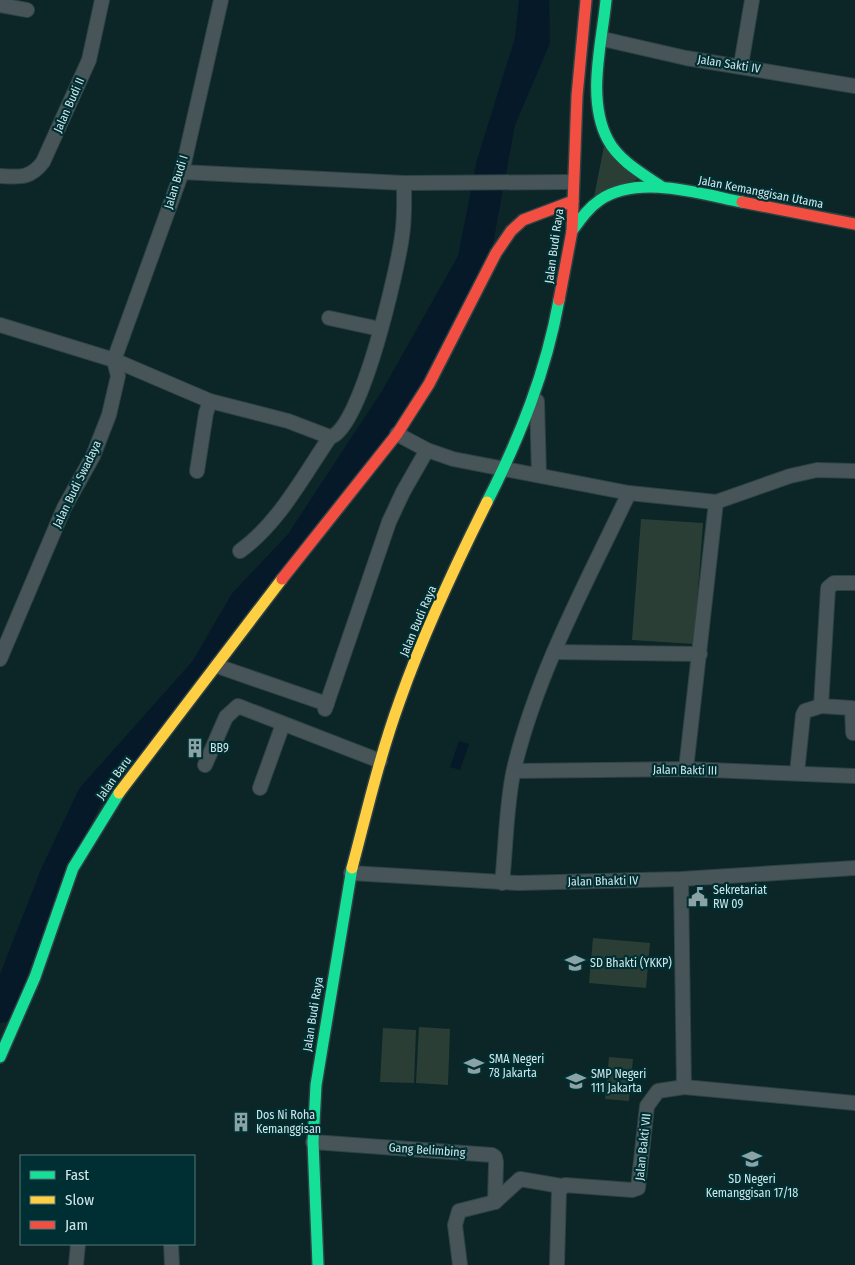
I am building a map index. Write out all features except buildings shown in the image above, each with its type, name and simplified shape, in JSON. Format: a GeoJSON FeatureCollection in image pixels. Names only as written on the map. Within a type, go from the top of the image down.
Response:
{"type":"FeatureCollection","features":[{"type":"Feature","properties":{"kind":"main road","name":"Jalan Budi Raya"},"geometry":{"type":"LineString","coordinates":[[318,1265],[313,1142],[316,1085],[351,873],[380,761],[400,699],[453,573],[504,469],[537,390],[554,329],[572,231],[572,182],[586,0]]}},
{"type":"Feature","properties":{"kind":"main road"},"geometry":{"type":"LineString","coordinates":[[603,39],[606,0]]}},
{"type":"Feature","properties":{"kind":"main road","name":"Jalan Kemanggisan Utama"},"geometry":{"type":"LineString","coordinates":[[603,39],[598,103],[602,124],[608,139],[627,162],[662,188]]}},
{"type":"Feature","properties":{"kind":"main road","name":"Jalan Kemanggisan Utama"},"geometry":{"type":"LineString","coordinates":[[572,231],[579,220],[604,196],[632,189],[662,188],[855,224]]}},
{"type":"Feature","properties":{"kind":"main road","name":"Jalan Baru"},"geometry":{"type":"LineString","coordinates":[[0,1057],[35,977],[73,868],[126,782],[351,490],[397,434],[429,384],[496,253],[510,231],[523,220],[573,201]]}},
{"type":"Feature","properties":{"kind":"street","name":"Jalan Budi II"},"geometry":{"type":"LineString","coordinates":[[0,176],[24,177],[36,172],[43,162],[89,60],[102,0]]}},
{"type":"Feature","properties":{"kind":"street","name":"Jalan Budi I"},"geometry":{"type":"LineString","coordinates":[[114,360],[182,172],[221,0]]}},
{"type":"Feature","properties":{"kind":"street"},"geometry":{"type":"LineString","coordinates":[[741,66],[752,0]]}},
{"type":"Feature","properties":{"kind":"street"},"geometry":{"type":"LineString","coordinates":[[0,5],[27,10]]}},
{"type":"Feature","properties":{"kind":"street","name":"Jalan Sakti IV"},"geometry":{"type":"LineString","coordinates":[[603,39],[686,58],[855,86]]}},
{"type":"Feature","properties":{"kind":"street"},"geometry":{"type":"LineString","coordinates":[[182,172],[404,183],[572,182]]}},
{"type":"Feature","properties":{"kind":"street"},"geometry":{"type":"LineString","coordinates":[[240,551],[250,544],[281,509],[330,437],[340,431],[364,385],[398,263],[405,212],[404,183]]}},
{"type":"Feature","properties":{"kind":"street"},"geometry":{"type":"LineString","coordinates":[[330,318],[380,329]]}},
{"type":"Feature","properties":{"kind":"street"},"geometry":{"type":"LineString","coordinates":[[0,325],[114,360],[210,401],[295,423],[330,437]]}},
{"type":"Feature","properties":{"kind":"street","name":"Jalan Budi Swadaya"},"geometry":{"type":"LineString","coordinates":[[0,659],[64,508],[93,456],[109,415],[118,376],[114,360]]}},
{"type":"Feature","properties":{"kind":"street"},"geometry":{"type":"LineString","coordinates":[[537,390],[539,475]]}},
{"type":"Feature","properties":{"kind":"street"},"geometry":{"type":"LineString","coordinates":[[197,471],[206,413],[210,401]]}},
{"type":"Feature","properties":{"kind":"street"},"geometry":{"type":"LineString","coordinates":[[397,434],[427,450],[453,459],[629,492],[716,502],[790,476],[817,470],[855,471]]}},
{"type":"Feature","properties":{"kind":"street"},"geometry":{"type":"LineString","coordinates":[[217,666],[326,706],[389,522],[427,450]]}},
{"type":"Feature","properties":{"kind":"street"},"geometry":{"type":"LineString","coordinates":[[502,883],[514,770],[528,722],[554,652],[629,492]]}},
{"type":"Feature","properties":{"kind":"street"},"geometry":{"type":"LineString","coordinates":[[686,769],[716,502]]}},
{"type":"Feature","properties":{"kind":"street"},"geometry":{"type":"LineString","coordinates":[[821,706],[828,588],[834,583],[855,583]]}},
{"type":"Feature","properties":{"kind":"street"},"geometry":{"type":"LineString","coordinates":[[554,652],[700,654]]}},
{"type":"Feature","properties":{"kind":"street"},"geometry":{"type":"LineString","coordinates":[[205,765],[226,717],[238,706],[380,761]]}},
{"type":"Feature","properties":{"kind":"street"},"geometry":{"type":"LineString","coordinates":[[797,773],[805,711],[821,706],[852,708],[853,733]]}},
{"type":"Feature","properties":{"kind":"street"},"geometry":{"type":"LineString","coordinates":[[260,788],[283,724]]}},
{"type":"Feature","properties":{"kind":"street","name":"Jalan Bakti III"},"geometry":{"type":"LineString","coordinates":[[514,770],[686,769],[855,776]]}},
{"type":"Feature","properties":{"kind":"street","name":"Jalan Bhakti IV"},"geometry":{"type":"LineString","coordinates":[[351,873],[502,883],[681,879],[855,868]]}},
{"type":"Feature","properties":{"kind":"street"},"geometry":{"type":"LineString","coordinates":[[681,879],[684,1087]]}},
{"type":"Feature","properties":{"kind":"street","name":"Jalan Bakti VII"},"geometry":{"type":"LineString","coordinates":[[562,1186],[632,1190],[638,1188],[647,1106],[658,1091],[667,1088],[684,1087],[855,1104]]}},
{"type":"Feature","properties":{"kind":"street","name":"Gang Belimbing"},"geometry":{"type":"LineString","coordinates":[[313,1142],[492,1156],[495,1157],[496,1162],[495,1202]]}},
{"type":"Feature","properties":{"kind":"street"},"geometry":{"type":"LineString","coordinates":[[460,1265],[455,1225],[456,1215],[463,1209],[495,1202],[520,1179],[562,1186],[558,1191],[557,1265]]}},
{"type":"Feature","properties":{"kind":"street"},"geometry":{"type":"LineString","coordinates":[[76,1265],[78,1245]]}},
{"type":"Feature","properties":{"kind":"street"},"geometry":{"type":"LineString","coordinates":[[171,1245],[172,1265]]}},
{"type":"Feature","properties":{"kind":"green space"},"geometry":{"type":"Polygon","coordinates":[[[607,131],[641,178],[594,197],[607,131]]]}},
{"type":"Feature","properties":{"kind":"green space"},"geometry":{"type":"Polygon","coordinates":[[[641,519],[703,523],[694,644],[632,640],[641,519]]]}},
{"type":"Feature","properties":{"kind":"green space"},"geometry":{"type":"Polygon","coordinates":[[[593,938],[650,943],[646,988],[589,983],[593,938]]]}},
{"type":"Feature","properties":{"kind":"green space"},"geometry":{"type":"Polygon","coordinates":[[[419,1027],[450,1029],[448,1085],[416,1083],[419,1027]]]}},
{"type":"Feature","properties":{"kind":"green space"},"geometry":{"type":"Polygon","coordinates":[[[383,1028],[416,1030],[414,1083],[380,1082],[383,1028]]]}},
{"type":"Feature","properties":{"kind":"green space"},"geometry":{"type":"Polygon","coordinates":[[[609,1057],[633,1059],[629,1101],[605,1099],[609,1057]]]}},
{"type":"Feature","properties":{"kind":"water"},"geometry":{"type":"Polygon","coordinates":[[[519,0],[549,0],[550,43],[515,125],[492,249],[420,398],[316,534],[290,531],[382,391],[458,256],[477,160],[515,38],[519,0]]]}},
{"type":"Feature","properties":{"kind":"water"},"geometry":{"type":"Polygon","coordinates":[[[459,741],[469,744],[460,770],[450,767],[459,741]]]}},
{"type":"Feature","properties":{"kind":"waterway"},"geometry":{"type":"LineString","coordinates":[[0,1010],[54,872],[90,796],[203,669],[242,602],[309,531],[322,510]]}},
{"type":"Feature","properties":{"kind":"traffic: fast"},"geometry":{"type":"LineString","coordinates":[[606,0],[597,71],[598,107],[601,124],[608,140],[618,154],[662,187]]}},
{"type":"Feature","properties":{"kind":"traffic: fast"},"geometry":{"type":"LineString","coordinates":[[572,231],[588,210],[600,200],[615,192],[632,188],[670,188],[742,202]]}},
{"type":"Feature","properties":{"kind":"traffic: fast"},"geometry":{"type":"LineString","coordinates":[[487,502],[521,429],[530,404],[547,353],[559,300]]}},
{"type":"Feature","properties":{"kind":"traffic: fast"},"geometry":{"type":"LineString","coordinates":[[0,1057],[35,977],[73,868],[119,793]]}},
{"type":"Feature","properties":{"kind":"traffic: fast"},"geometry":{"type":"LineString","coordinates":[[318,1265],[313,1142],[316,1085],[352,868]]}},
{"type":"Feature","properties":{"kind":"traffic: slow"},"geometry":{"type":"LineString","coordinates":[[352,868],[380,762],[409,675],[440,600],[487,502]]}},
{"type":"Feature","properties":{"kind":"traffic: slow"},"geometry":{"type":"LineString","coordinates":[[119,793],[282,579]]}},
{"type":"Feature","properties":{"kind":"traffic: jam"},"geometry":{"type":"LineString","coordinates":[[559,300],[572,231],[577,96],[586,0]]}},
{"type":"Feature","properties":{"kind":"traffic: jam"},"geometry":{"type":"LineString","coordinates":[[282,579],[397,434],[429,384],[496,253],[511,231],[523,220],[573,201]]}},
{"type":"Feature","properties":{"kind":"traffic: jam"},"geometry":{"type":"LineString","coordinates":[[742,202],[855,224]]}},
{"type":"Feature","properties":{"kind":"place","name":"BB9"},"geometry":{"type":"Point","coordinates":[195,748]}},
{"type":"Feature","properties":{"kind":"place","name":"Sekretariat RW 09"},"geometry":{"type":"Point","coordinates":[698,897]}},
{"type":"Feature","properties":{"kind":"place","name":"SD Bhakti (YKKP)"},"geometry":{"type":"Point","coordinates":[575,963]}},
{"type":"Feature","properties":{"kind":"place","name":"SMA Negeri 78 Jakarta"},"geometry":{"type":"Point","coordinates":[474,1066]}},
{"type":"Feature","properties":{"kind":"place","name":"SMP Negeri 111 Jakarta"},"geometry":{"type":"Point","coordinates":[576,1081]}},
{"type":"Feature","properties":{"kind":"place","name":"Dos Ni Roha Kemanggisan"},"geometry":{"type":"Point","coordinates":[241,1122]}},
{"type":"Feature","properties":{"kind":"place","name":"SD Negeri Kemanggisan 17/18"},"geometry":{"type":"Point","coordinates":[752,1159]}}]}
